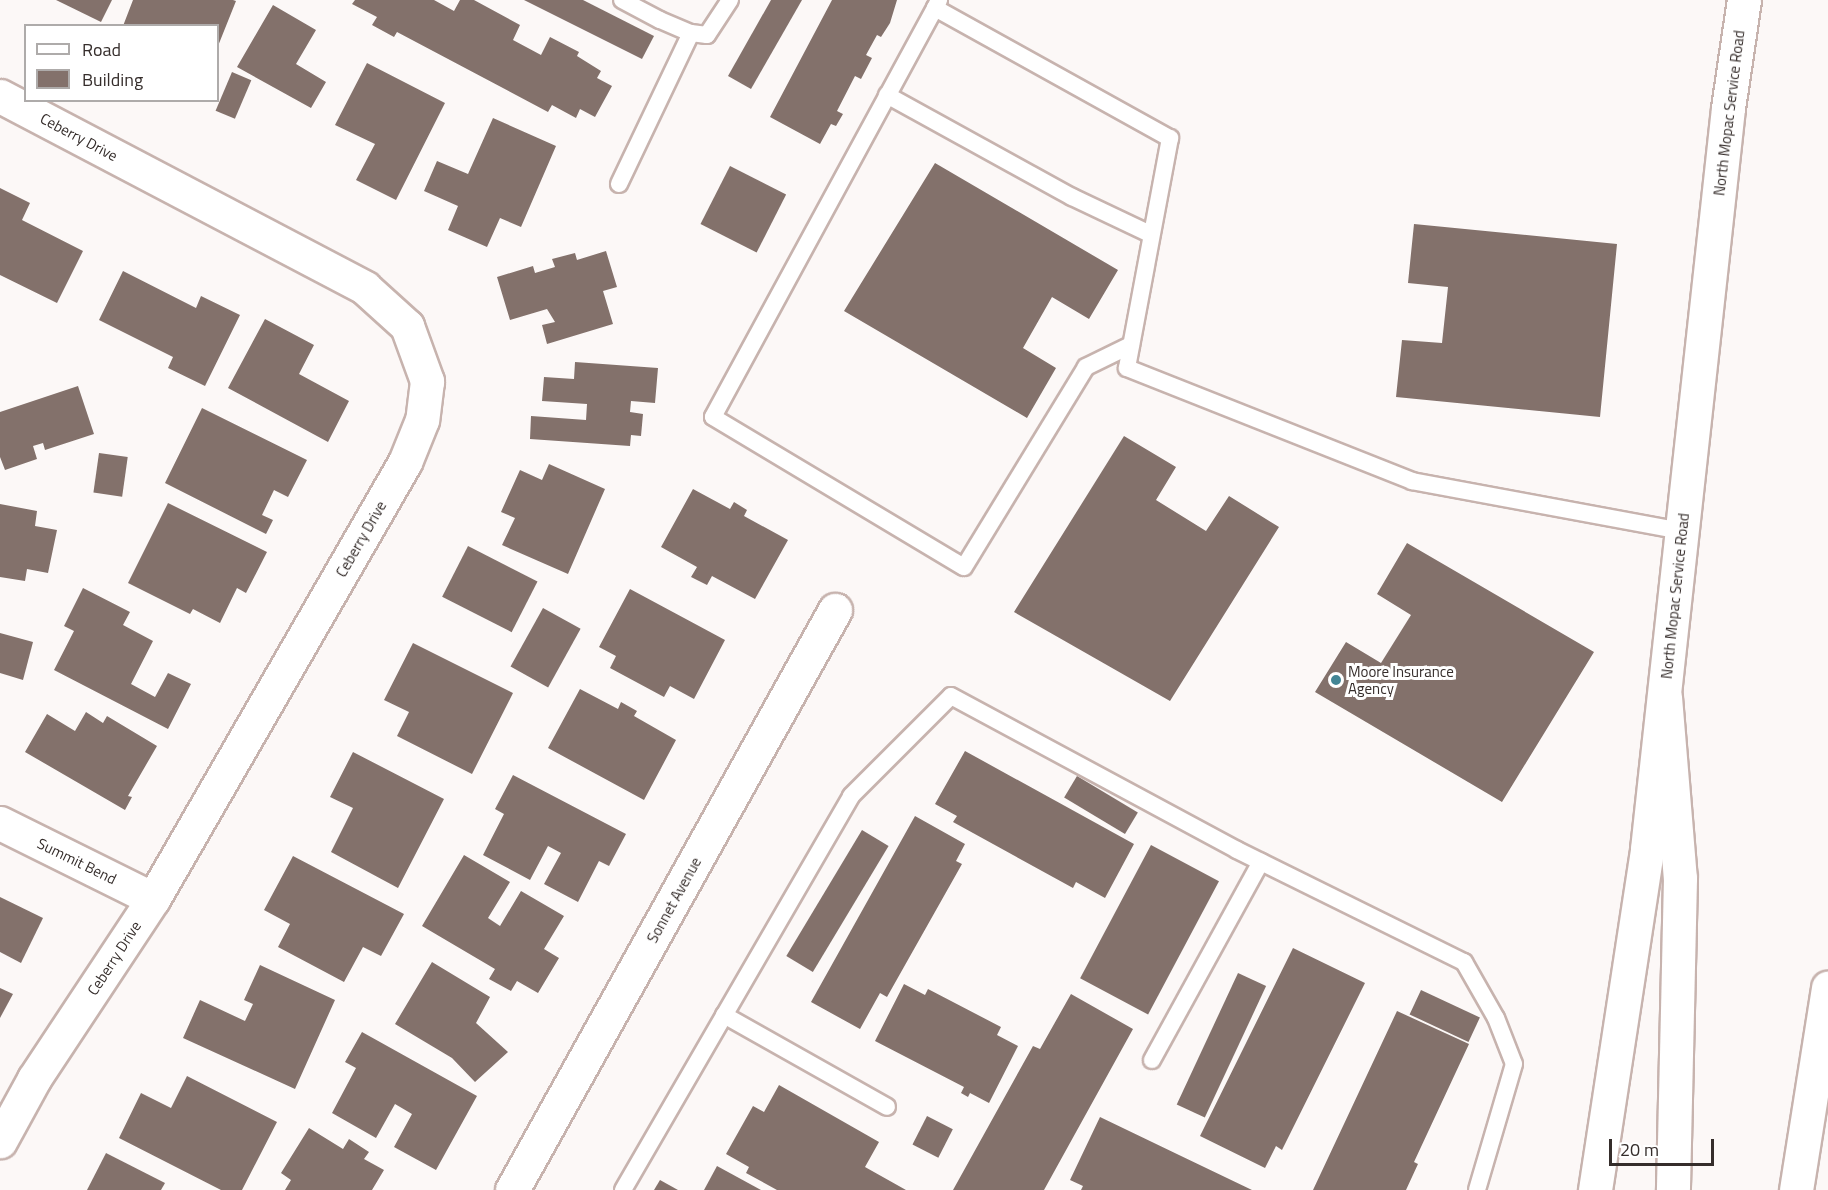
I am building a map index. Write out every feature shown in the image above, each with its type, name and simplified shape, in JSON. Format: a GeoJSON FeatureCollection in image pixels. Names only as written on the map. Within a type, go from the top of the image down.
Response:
{"type":"FeatureCollection","features":[{"type":"Feature","properties":{"kind":"main road"},"geometry":{"type":"LineString","coordinates":[[1731,0],[1738,41]]}},
{"type":"Feature","properties":{"kind":"main road","name":"North Mopac Service Road"},"geometry":{"type":"LineString","coordinates":[[1595,1190],[1647,849],[1744,0]]}},
{"type":"Feature","properties":{"kind":"main road","name":"Ceberry Drive"},"geometry":{"type":"LineString","coordinates":[[0,96],[365,288],[407,326],[427,381],[422,420],[405,462],[153,899],[34,1079],[0,1141]]}},
{"type":"Feature","properties":{"kind":"main road","name":"Sonnet Avenue"},"geometry":{"type":"LineString","coordinates":[[512,1190],[835,610]]}},
{"type":"Feature","properties":{"kind":"main road"},"geometry":{"type":"LineString","coordinates":[[1665,697],[1680,878],[1673,1190]]}},
{"type":"Feature","properties":{"kind":"main road","name":"Summit Bend"},"geometry":{"type":"LineString","coordinates":[[0,823],[153,899]]}},
{"type":"Feature","properties":{"kind":"main road"},"geometry":{"type":"LineString","coordinates":[[1796,1190],[1828,988]]}},
{"type":"Feature","properties":{"kind":"lane"},"geometry":{"type":"LineString","coordinates":[[622,0],[691,33],[707,35],[730,0]]}},
{"type":"Feature","properties":{"kind":"lane"},"geometry":{"type":"LineString","coordinates":[[1131,345],[1086,367],[964,567],[712,417],[937,4],[1170,138],[1150,234],[1131,345],[1127,368],[1412,481],[1682,531]]}},
{"type":"Feature","properties":{"kind":"lane"},"geometry":{"type":"LineString","coordinates":[[619,184],[691,33]]}},
{"type":"Feature","properties":{"kind":"lane"},"geometry":{"type":"LineString","coordinates":[[887,95],[1072,198],[1150,234]]}},
{"type":"Feature","properties":{"kind":"lane"},"geometry":{"type":"LineString","coordinates":[[624,1190],[851,796],[951,696],[1261,862],[1464,962],[1496,1018],[1514,1064],[1477,1190]]}},
{"type":"Feature","properties":{"kind":"lane"},"geometry":{"type":"LineString","coordinates":[[1152,1060],[1261,862]]}},
{"type":"Feature","properties":{"kind":"lane"},"geometry":{"type":"LineString","coordinates":[[724,1015],[887,1107]]}},
{"type":"Feature","properties":{"kind":"building"},"geometry":{"type":"Polygon","coordinates":[[[56,0],[112,0],[101,22],[56,0]]]}},
{"type":"Feature","properties":{"kind":"building"},"geometry":{"type":"Polygon","coordinates":[[[133,0],[236,1],[219,44],[219,24],[124,24],[133,0]]]}},
{"type":"Feature","properties":{"kind":"building"},"geometry":{"type":"Polygon","coordinates":[[[355,0],[434,0],[454,11],[460,0],[474,0],[520,25],[513,40],[541,55],[550,37],[579,52],[577,56],[601,71],[597,78],[612,86],[595,117],[580,109],[576,118],[552,105],[548,112],[397,32],[394,37],[372,25],[377,17],[352,4],[355,0]]]}},
{"type":"Feature","properties":{"kind":"building"},"geometry":{"type":"Polygon","coordinates":[[[524,0],[583,0],[654,36],[642,59],[524,0]]]}},
{"type":"Feature","properties":{"kind":"building"},"geometry":{"type":"Polygon","coordinates":[[[771,0],[802,0],[751,89],[728,76],[771,0]]]}},
{"type":"Feature","properties":{"kind":"building"},"geometry":{"type":"Polygon","coordinates":[[[832,0],[897,0],[890,23],[881,37],[877,35],[866,55],[872,58],[861,79],[855,76],[837,111],[843,114],[836,126],[831,124],[820,144],[770,117],[832,0]]]}},
{"type":"Feature","properties":{"kind":"building"},"geometry":{"type":"Polygon","coordinates":[[[273,5],[316,30],[296,64],[326,82],[311,108],[237,67],[273,5]]]}},
{"type":"Feature","properties":{"kind":"building"},"geometry":{"type":"Polygon","coordinates":[[[367,63],[445,103],[396,200],[356,180],[375,144],[335,125],[367,63]]]}},
{"type":"Feature","properties":{"kind":"building"},"geometry":{"type":"Polygon","coordinates":[[[232,72],[251,80],[235,119],[216,111],[232,72]]]}},
{"type":"Feature","properties":{"kind":"building"},"geometry":{"type":"Polygon","coordinates":[[[493,118],[556,146],[521,227],[500,218],[487,247],[448,230],[458,206],[424,191],[437,161],[468,174],[493,118]]]}},
{"type":"Feature","properties":{"kind":"building"},"geometry":{"type":"Polygon","coordinates":[[[935,163],[1118,270],[1089,319],[1052,297],[1023,348],[1056,368],[1027,418],[844,311],[935,163]]]}},
{"type":"Feature","properties":{"kind":"building"},"geometry":{"type":"Polygon","coordinates":[[[730,166],[786,195],[757,253],[700,224],[730,166]]]}},
{"type":"Feature","properties":{"kind":"building"},"geometry":{"type":"Polygon","coordinates":[[[0,188],[30,203],[22,220],[83,251],[57,303],[0,275],[0,188]]]}},
{"type":"Feature","properties":{"kind":"building"},"geometry":{"type":"Polygon","coordinates":[[[1414,224],[1617,244],[1600,417],[1396,397],[1402,340],[1442,343],[1448,287],[1408,283],[1414,224]]]}},
{"type":"Feature","properties":{"kind":"building"},"geometry":{"type":"Polygon","coordinates":[[[606,251],[617,287],[603,291],[613,324],[547,344],[542,325],[555,322],[547,309],[510,320],[497,277],[533,266],[535,273],[555,267],[552,259],[575,253],[577,260],[606,251]]]}},
{"type":"Feature","properties":{"kind":"building"},"geometry":{"type":"Polygon","coordinates":[[[123,271],[196,308],[201,296],[240,315],[205,386],[168,368],[173,357],[99,320],[123,271]]]}},
{"type":"Feature","properties":{"kind":"building"},"geometry":{"type":"Polygon","coordinates":[[[265,319],[314,345],[299,374],[349,401],[328,442],[228,388],[265,319]]]}},
{"type":"Feature","properties":{"kind":"building"},"geometry":{"type":"Polygon","coordinates":[[[575,362],[658,368],[655,403],[631,401],[630,412],[643,414],[641,436],[631,435],[630,446],[530,439],[531,416],[586,420],[587,404],[542,401],[544,377],[574,379],[575,362]]]}},
{"type":"Feature","properties":{"kind":"building"},"geometry":{"type":"Polygon","coordinates":[[[78,386],[94,434],[45,450],[43,443],[33,446],[37,459],[5,470],[0,457],[0,412],[78,386]]]}},
{"type":"Feature","properties":{"kind":"building"},"geometry":{"type":"Polygon","coordinates":[[[202,408],[307,460],[288,497],[274,490],[262,515],[273,520],[266,534],[165,483],[202,408]]]}},
{"type":"Feature","properties":{"kind":"building"},"geometry":{"type":"Polygon","coordinates":[[[1124,436],[1176,467],[1156,500],[1206,531],[1229,496],[1279,527],[1170,701],[1014,612],[1124,436]]]}},
{"type":"Feature","properties":{"kind":"building"},"geometry":{"type":"Polygon","coordinates":[[[99,453],[128,457],[122,497],[93,493],[99,453]]]}},
{"type":"Feature","properties":{"kind":"building"},"geometry":{"type":"Polygon","coordinates":[[[549,464],[605,489],[568,574],[502,545],[515,518],[501,512],[520,470],[542,480],[549,464]]]}},
{"type":"Feature","properties":{"kind":"building"},"geometry":{"type":"Polygon","coordinates":[[[693,489],[730,509],[734,502],[747,510],[744,516],[788,540],[755,599],[712,576],[707,585],[691,577],[697,567],[661,547],[693,489]]]}},
{"type":"Feature","properties":{"kind":"building"},"geometry":{"type":"Polygon","coordinates":[[[168,503],[267,552],[246,593],[237,588],[220,623],[193,609],[190,614],[128,583],[168,503]]]}},
{"type":"Feature","properties":{"kind":"building"},"geometry":{"type":"Polygon","coordinates":[[[0,504],[37,511],[35,526],[57,530],[48,573],[27,569],[25,581],[0,577],[0,504]]]}},
{"type":"Feature","properties":{"kind":"building"},"geometry":{"type":"Polygon","coordinates":[[[1407,543],[1594,652],[1502,802],[1315,692],[1346,642],[1381,663],[1411,615],[1377,594],[1407,543]]]}},
{"type":"Feature","properties":{"kind":"building"},"geometry":{"type":"Polygon","coordinates":[[[468,546],[537,581],[512,632],[442,597],[468,546]]]}},
{"type":"Feature","properties":{"kind":"building"},"geometry":{"type":"Polygon","coordinates":[[[83,588],[130,612],[123,625],[153,641],[131,684],[155,697],[168,673],[191,684],[168,729],[54,670],[74,631],[64,626],[83,588]]]}},
{"type":"Feature","properties":{"kind":"building"},"geometry":{"type":"Polygon","coordinates":[[[630,589],[725,640],[694,699],[670,686],[664,697],[610,668],[616,656],[599,647],[630,589]]]}},
{"type":"Feature","properties":{"kind":"building"},"geometry":{"type":"Polygon","coordinates":[[[543,608],[581,629],[548,687],[511,667],[543,608]]]}},
{"type":"Feature","properties":{"kind":"building"},"geometry":{"type":"Polygon","coordinates":[[[0,633],[33,642],[23,680],[0,673],[0,633]]]}},
{"type":"Feature","properties":{"kind":"building"},"geometry":{"type":"Polygon","coordinates":[[[413,643],[513,693],[472,774],[397,736],[409,712],[384,700],[413,643]]]}},
{"type":"Feature","properties":{"kind":"building"},"geometry":{"type":"Polygon","coordinates":[[[580,689],[618,709],[621,702],[637,711],[634,716],[676,740],[644,800],[548,748],[580,689]]]}},
{"type":"Feature","properties":{"kind":"building"},"geometry":{"type":"Polygon","coordinates":[[[86,712],[103,723],[107,716],[157,746],[128,796],[132,797],[125,810],[25,752],[47,714],[75,731],[86,712]]]}},
{"type":"Feature","properties":{"kind":"building"},"geometry":{"type":"Polygon","coordinates":[[[965,751],[1134,844],[1105,898],[1076,882],[1073,888],[953,822],[957,816],[935,804],[965,751]]]}},
{"type":"Feature","properties":{"kind":"building"},"geometry":{"type":"Polygon","coordinates":[[[353,752],[444,799],[398,888],[331,852],[353,808],[330,797],[353,752]]]}},
{"type":"Feature","properties":{"kind":"building"},"geometry":{"type":"Polygon","coordinates":[[[513,775],[626,834],[609,866],[599,861],[578,902],[544,884],[561,853],[548,846],[530,880],[483,855],[504,814],[495,809],[513,775]]]}},
{"type":"Feature","properties":{"kind":"building"},"geometry":{"type":"Polygon","coordinates":[[[1077,776],[1138,813],[1125,834],[1064,797],[1077,776]]]}},
{"type":"Feature","properties":{"kind":"building"},"geometry":{"type":"Polygon","coordinates":[[[915,816],[965,844],[956,861],[962,864],[887,997],[880,993],[860,1029],[811,1002],[915,816]]]}},
{"type":"Feature","properties":{"kind":"building"},"geometry":{"type":"Polygon","coordinates":[[[862,830],[889,846],[813,972],[786,956],[862,830]]]}},
{"type":"Feature","properties":{"kind":"building"},"geometry":{"type":"Polygon","coordinates":[[[1151,845],[1219,881],[1148,1014],[1080,978],[1151,845]]]}},
{"type":"Feature","properties":{"kind":"building"},"geometry":{"type":"Polygon","coordinates":[[[464,855],[510,882],[488,918],[500,926],[521,891],[564,916],[544,949],[559,958],[538,993],[517,981],[511,991],[489,979],[495,969],[422,926],[464,855]]]}},
{"type":"Feature","properties":{"kind":"building"},"geometry":{"type":"Polygon","coordinates":[[[293,856],[404,914],[381,956],[363,947],[344,982],[278,947],[290,924],[264,910],[293,856]]]}},
{"type":"Feature","properties":{"kind":"building"},"geometry":{"type":"Polygon","coordinates":[[[0,897],[43,918],[21,963],[0,952],[0,897]]]}},
{"type":"Feature","properties":{"kind":"building"},"geometry":{"type":"Polygon","coordinates":[[[1293,948],[1365,983],[1282,1150],[1276,1146],[1265,1168],[1200,1136],[1293,948]]]}},
{"type":"Feature","properties":{"kind":"building"},"geometry":{"type":"Polygon","coordinates":[[[432,962],[490,997],[476,1023],[508,1052],[475,1082],[452,1058],[395,1024],[432,962]]]}},
{"type":"Feature","properties":{"kind":"building"},"geometry":{"type":"Polygon","coordinates":[[[260,965],[335,1000],[295,1089],[183,1038],[200,1000],[245,1021],[253,1004],[244,1000],[260,965]]]}},
{"type":"Feature","properties":{"kind":"building"},"geometry":{"type":"Polygon","coordinates":[[[1238,973],[1266,986],[1205,1118],[1177,1104],[1238,973]]]}},
{"type":"Feature","properties":{"kind":"building"},"geometry":{"type":"Polygon","coordinates":[[[904,984],[925,995],[928,989],[1001,1027],[997,1035],[1018,1046],[989,1103],[970,1093],[968,1097],[961,1093],[964,1087],[875,1041],[904,984]]]}},
{"type":"Feature","properties":{"kind":"building"},"geometry":{"type":"Polygon","coordinates":[[[0,988],[13,994],[0,1018],[0,988]]]}},
{"type":"Feature","properties":{"kind":"building"},"geometry":{"type":"Polygon","coordinates":[[[1421,990],[1480,1017],[1468,1042],[1410,1014],[1421,990]]]}},
{"type":"Feature","properties":{"kind":"building"},"geometry":{"type":"Polygon","coordinates":[[[1071,994],[1133,1029],[1044,1190],[953,1190],[1033,1046],[1040,1049],[1071,994]]]}},
{"type":"Feature","properties":{"kind":"building"},"geometry":{"type":"Polygon","coordinates":[[[1397,1011],[1469,1044],[1414,1162],[1418,1164],[1406,1190],[1313,1190],[1397,1011]]]}},
{"type":"Feature","properties":{"kind":"building"},"geometry":{"type":"Polygon","coordinates":[[[362,1032],[477,1096],[436,1170],[394,1147],[412,1114],[395,1104],[376,1138],[332,1113],[356,1068],[345,1062],[362,1032]]]}},
{"type":"Feature","properties":{"kind":"building"},"geometry":{"type":"Polygon","coordinates":[[[187,1076],[277,1122],[242,1190],[221,1190],[119,1138],[141,1093],[171,1108],[187,1076]]]}},
{"type":"Feature","properties":{"kind":"building"},"geometry":{"type":"Polygon","coordinates":[[[779,1085],[879,1142],[865,1167],[906,1190],[777,1190],[746,1173],[749,1167],[726,1154],[753,1106],[764,1112],[779,1085]]]}},
{"type":"Feature","properties":{"kind":"building"},"geometry":{"type":"Polygon","coordinates":[[[927,1116],[953,1129],[938,1158],[912,1145],[927,1116]]]}},
{"type":"Feature","properties":{"kind":"building"},"geometry":{"type":"Polygon","coordinates":[[[1100,1117],[1252,1190],[1081,1190],[1083,1186],[1070,1180],[1100,1117]]]}},
{"type":"Feature","properties":{"kind":"building"},"geometry":{"type":"Polygon","coordinates":[[[309,1128],[343,1149],[349,1139],[369,1152],[364,1159],[384,1170],[372,1190],[285,1190],[291,1180],[281,1173],[309,1128]]]}},
{"type":"Feature","properties":{"kind":"building"},"geometry":{"type":"Polygon","coordinates":[[[106,1153],[165,1183],[161,1190],[87,1190],[106,1153]]]}},
{"type":"Feature","properties":{"kind":"building"},"geometry":{"type":"Polygon","coordinates":[[[717,1166],[761,1190],[704,1190],[717,1166]]]}},
{"type":"Feature","properties":{"kind":"building"},"geometry":{"type":"Polygon","coordinates":[[[660,1180],[678,1190],[654,1190],[660,1180]]]}},
{"type":"Feature","properties":{"kind":"place","name":"Moore Insurance Agency"},"geometry":{"type":"Point","coordinates":[1336,680]}}]}
